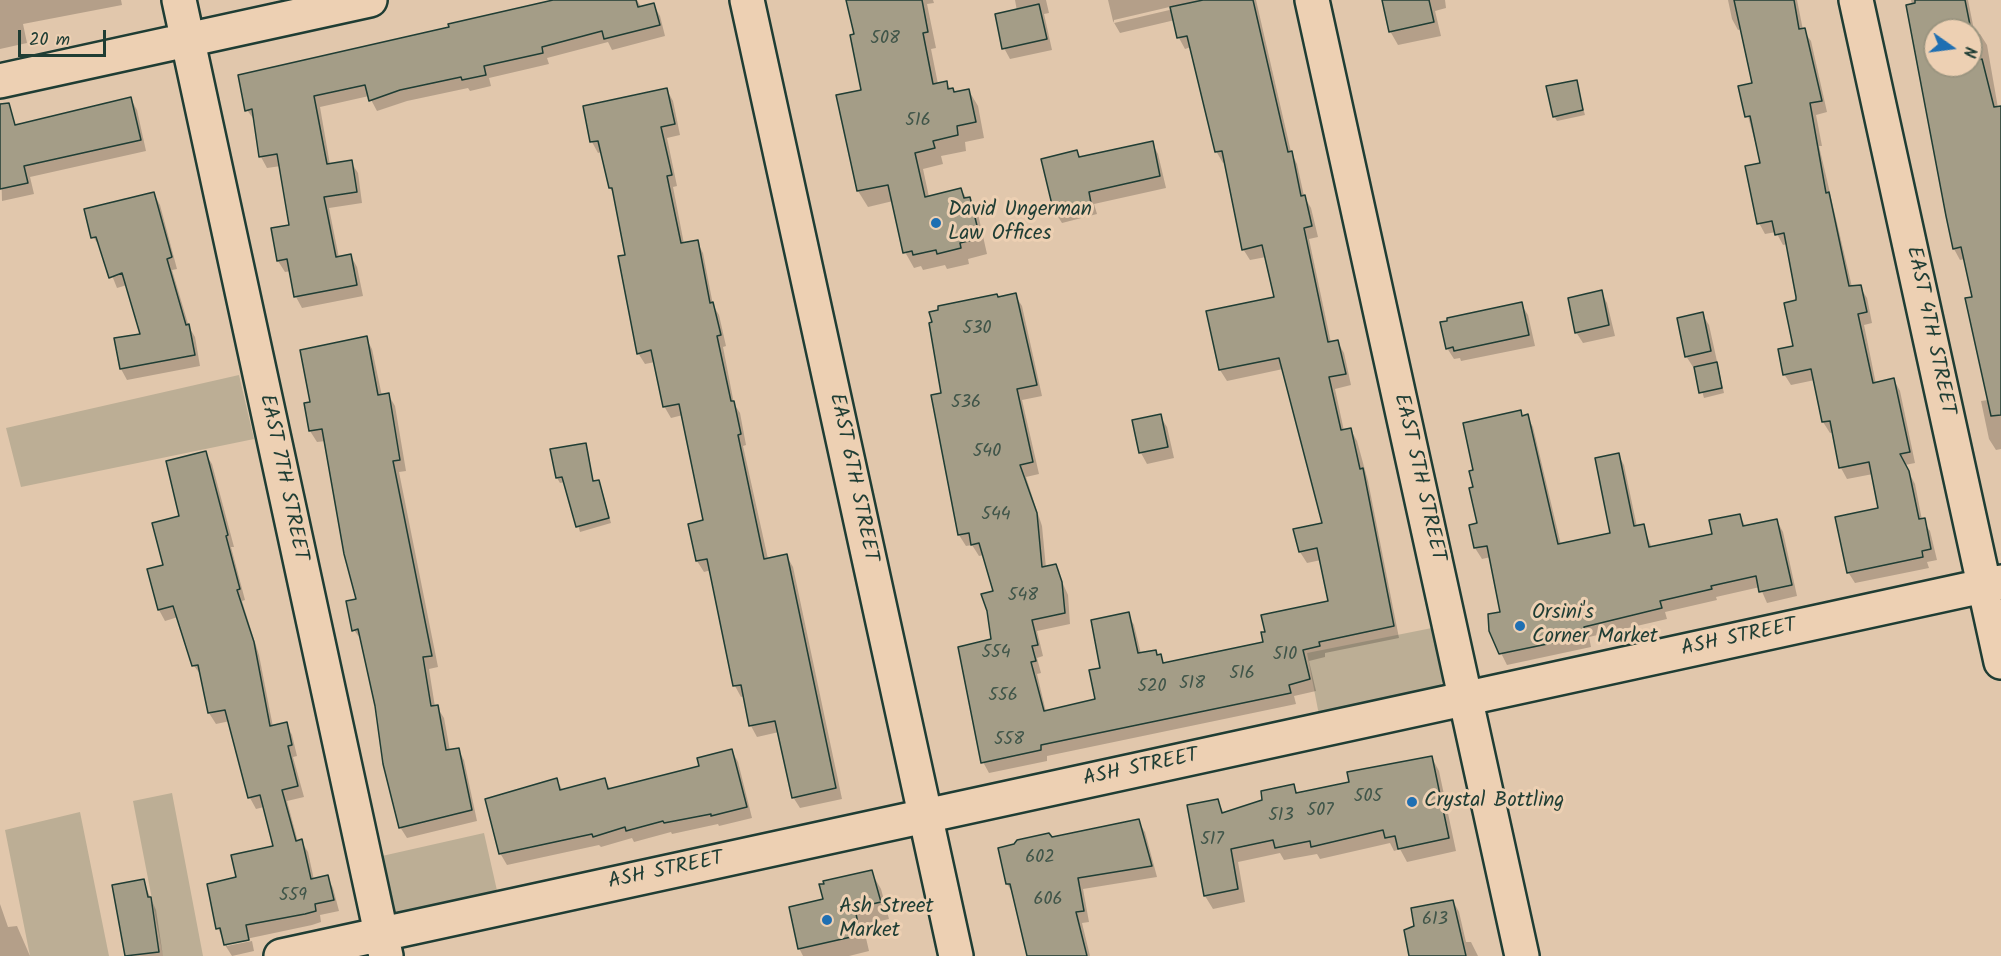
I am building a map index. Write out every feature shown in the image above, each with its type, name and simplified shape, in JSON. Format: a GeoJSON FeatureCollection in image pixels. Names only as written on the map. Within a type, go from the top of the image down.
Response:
{"type":"FeatureCollection","features":[{"type":"Feature","properties":{"kind":"street","name":"EAST 7TH STREET"},"geometry":{"type":"LineString","coordinates":[[179,0],[383,945]]}},
{"type":"Feature","properties":{"kind":"street"},"geometry":{"type":"LineString","coordinates":[[0,81],[370,0]]}},
{"type":"Feature","properties":{"kind":"street","name":"EAST 6TH STREET"},"geometry":{"type":"LineString","coordinates":[[747,0],[956,956]]}},
{"type":"Feature","properties":{"kind":"street","name":"EAST 5TH STREET"},"geometry":{"type":"LineString","coordinates":[[1312,0],[1522,956]]}},
{"type":"Feature","properties":{"kind":"street","name":"EAST 4TH STREET"},"geometry":{"type":"LineString","coordinates":[[1856,0],[1993,584],[2001,662]]}},
{"type":"Feature","properties":{"kind":"street","name":"ASH STREET"},"geometry":{"type":"LineString","coordinates":[[281,956],[383,945],[926,816],[1993,584]]}},
{"type":"Feature","properties":{"kind":"shaded area"},"geometry":{"type":"Polygon","coordinates":[[[239,375],[254,439],[21,487],[6,428],[239,375]]]}},
{"type":"Feature","properties":{"kind":"shaded area"},"geometry":{"type":"Polygon","coordinates":[[[1432,628],[1443,680],[1440,687],[1319,715],[1307,653],[1432,628]]]}},
{"type":"Feature","properties":{"kind":"shaded area"},"geometry":{"type":"Polygon","coordinates":[[[172,793],[203,956],[163,956],[133,801],[172,793]]]}},
{"type":"Feature","properties":{"kind":"shaded area"},"geometry":{"type":"Polygon","coordinates":[[[80,812],[109,956],[30,956],[5,830],[80,812]]]}},
{"type":"Feature","properties":{"kind":"shaded area"},"geometry":{"type":"Polygon","coordinates":[[[484,833],[498,895],[397,914],[394,911],[382,856],[484,833]]]}},
{"type":"Feature","properties":{"kind":"building"},"geometry":{"type":"Polygon","coordinates":[[[553,0],[636,0],[638,7],[654,3],[660,25],[604,39],[602,31],[542,47],[543,53],[484,66],[486,75],[462,80],[461,77],[400,90],[369,101],[365,85],[314,96],[327,164],[352,160],[357,192],[324,197],[336,257],[351,254],[357,285],[294,297],[287,259],[277,261],[271,228],[289,225],[277,154],[259,157],[252,109],[245,111],[238,75],[449,27],[448,24],[553,0]]]}},
{"type":"Feature","properties":{"kind":"building"},"geometry":{"type":"Polygon","coordinates":[[[846,0],[922,0],[928,32],[923,33],[933,84],[947,81],[948,89],[953,88],[954,92],[969,89],[976,122],[957,126],[958,135],[933,141],[935,148],[915,153],[925,197],[961,188],[964,198],[970,197],[980,238],[960,243],[961,248],[937,254],[936,250],[913,255],[912,251],[903,253],[888,185],[857,191],[836,95],[861,90],[850,35],[854,34],[846,0]]]}},
{"type":"Feature","properties":{"kind":"building"},"geometry":{"type":"Polygon","coordinates":[[[1203,0],[1253,0],[1288,152],[1292,151],[1301,196],[1305,195],[1312,226],[1304,228],[1328,342],[1338,340],[1346,374],[1329,377],[1341,430],[1351,428],[1360,469],[1363,468],[1394,626],[1319,642],[1320,646],[1303,650],[1310,679],[1289,685],[1291,693],[1041,745],[1041,750],[981,763],[958,647],[991,639],[987,611],[981,594],[993,591],[979,543],[971,545],[969,533],[958,535],[931,395],[941,393],[929,323],[932,322],[929,312],[938,310],[938,306],[997,294],[998,297],[1016,293],[1037,385],[1017,389],[1033,462],[1020,465],[1037,513],[1042,567],[1056,564],[1062,582],[1065,613],[1032,620],[1038,645],[1032,646],[1036,661],[1031,662],[1044,711],[1095,699],[1089,670],[1100,668],[1091,620],[1129,612],[1138,653],[1156,650],[1157,655],[1161,654],[1163,663],[1263,642],[1261,632],[1265,632],[1261,615],[1328,601],[1317,548],[1299,552],[1293,529],[1322,523],[1279,358],[1219,370],[1206,311],[1274,297],[1262,245],[1242,250],[1222,151],[1215,152],[1187,36],[1177,38],[1170,7],[1203,0]]]}},
{"type":"Feature","properties":{"kind":"building"},"geometry":{"type":"Polygon","coordinates":[[[1382,0],[1429,0],[1434,22],[1389,32],[1382,0]]]}},
{"type":"Feature","properties":{"kind":"building"},"geometry":{"type":"Polygon","coordinates":[[[1734,0],[1794,0],[1799,29],[1805,28],[1822,101],[1810,103],[1826,193],[1829,192],[1849,286],[1861,285],[1867,312],[1858,314],[1873,383],[1894,378],[1910,452],[1900,454],[1909,471],[1919,519],[1925,518],[1931,549],[1922,551],[1923,557],[1847,573],[1835,517],[1878,508],[1869,462],[1839,468],[1830,421],[1822,422],[1811,369],[1783,375],[1778,349],[1793,346],[1784,303],[1796,300],[1796,297],[1784,233],[1775,235],[1772,221],[1757,224],[1745,166],[1760,163],[1750,116],[1745,117],[1738,86],[1752,83],[1734,0]]]}},
{"type":"Feature","properties":{"kind":"building"},"geometry":{"type":"Polygon","coordinates":[[[1915,0],[1965,0],[1969,18],[1923,18],[1923,78],[1983,78],[1983,63],[1994,107],[2001,106],[2001,415],[1991,416],[1965,298],[1972,297],[1961,247],[1953,249],[1946,216],[1906,5],[1915,3],[1915,0]]]}},
{"type":"Feature","properties":{"kind":"building"},"geometry":{"type":"Polygon","coordinates":[[[1039,4],[1047,39],[1002,49],[995,14],[1039,4]]]}},
{"type":"Feature","properties":{"kind":"building"},"geometry":{"type":"Polygon","coordinates":[[[1577,80],[1583,110],[1553,117],[1546,86],[1577,80]]]}},
{"type":"Feature","properties":{"kind":"building"},"geometry":{"type":"Polygon","coordinates":[[[667,88],[675,124],[661,127],[672,175],[667,176],[681,243],[698,240],[710,303],[713,302],[721,335],[717,336],[731,401],[734,401],[741,434],[738,435],[764,559],[787,554],[836,788],[792,798],[775,721],[749,726],[741,685],[733,686],[707,559],[696,561],[688,524],[703,520],[679,404],[663,407],[651,350],[637,354],[618,256],[625,255],[612,188],[609,188],[598,141],[590,142],[583,106],[667,88]]]}},
{"type":"Feature","properties":{"kind":"building"},"geometry":{"type":"Polygon","coordinates":[[[131,97],[141,140],[24,166],[28,183],[0,189],[0,104],[9,103],[15,125],[131,97]]]}},
{"type":"Feature","properties":{"kind":"building"},"geometry":{"type":"Polygon","coordinates":[[[1153,141],[1160,176],[1089,192],[1091,203],[1054,213],[1041,159],[1077,150],[1079,157],[1153,141]]]}},
{"type":"Feature","properties":{"kind":"building"},"geometry":{"type":"Polygon","coordinates":[[[154,192],[172,257],[167,259],[186,325],[189,324],[195,355],[120,369],[114,338],[140,334],[122,273],[109,278],[96,237],[91,238],[84,209],[154,192]]]}},
{"type":"Feature","properties":{"kind":"building"},"geometry":{"type":"Polygon","coordinates":[[[1602,290],[1609,325],[1575,333],[1568,298],[1602,290]]]}},
{"type":"Feature","properties":{"kind":"building"},"geometry":{"type":"Polygon","coordinates":[[[1522,302],[1529,335],[1454,351],[1453,347],[1446,349],[1440,322],[1447,321],[1447,318],[1522,302]]]}},
{"type":"Feature","properties":{"kind":"building"},"geometry":{"type":"Polygon","coordinates":[[[1703,312],[1711,351],[1685,357],[1677,318],[1703,312]]]}},
{"type":"Feature","properties":{"kind":"building"},"geometry":{"type":"Polygon","coordinates":[[[367,336],[378,395],[389,393],[400,460],[393,461],[432,656],[423,657],[431,706],[438,705],[446,750],[459,748],[472,810],[399,828],[383,764],[375,706],[358,629],[352,631],[346,601],[356,599],[344,554],[322,429],[309,431],[304,403],[310,402],[300,350],[367,336]]]}},
{"type":"Feature","properties":{"kind":"building"},"geometry":{"type":"Polygon","coordinates":[[[1717,362],[1722,388],[1699,393],[1694,367],[1717,362]]]}},
{"type":"Feature","properties":{"kind":"building"},"geometry":{"type":"Polygon","coordinates":[[[1521,410],[1522,416],[1528,414],[1558,544],[1610,533],[1595,458],[1619,453],[1634,526],[1644,524],[1649,547],[1712,534],[1709,520],[1740,514],[1743,526],[1777,519],[1792,585],[1759,592],[1756,576],[1711,586],[1712,589],[1660,601],[1662,608],[1584,627],[1586,636],[1499,654],[1489,631],[1488,614],[1500,612],[1487,546],[1474,548],[1469,525],[1477,523],[1469,488],[1473,487],[1469,471],[1473,470],[1463,423],[1521,410]]]}},
{"type":"Feature","properties":{"kind":"building"},"geometry":{"type":"Polygon","coordinates":[[[1161,414],[1168,447],[1139,453],[1132,420],[1161,414]]]}},
{"type":"Feature","properties":{"kind":"building"},"geometry":{"type":"Polygon","coordinates":[[[586,443],[593,481],[599,480],[609,518],[576,527],[562,477],[556,478],[550,449],[586,443]]]}},
{"type":"Feature","properties":{"kind":"building"},"geometry":{"type":"Polygon","coordinates":[[[206,451],[228,535],[226,536],[240,589],[237,590],[254,642],[270,726],[287,722],[292,745],[288,746],[298,786],[282,790],[296,841],[302,839],[311,879],[328,875],[334,900],[315,904],[316,911],[246,925],[249,940],[224,945],[220,928],[216,929],[207,884],[236,877],[231,855],[273,846],[260,795],[248,798],[225,710],[208,713],[198,665],[192,666],[173,606],[158,610],[147,569],[163,565],[152,523],[179,516],[166,461],[206,451]]]}},
{"type":"Feature","properties":{"kind":"building"},"geometry":{"type":"Polygon","coordinates":[[[732,749],[747,807],[711,816],[711,814],[664,823],[663,821],[626,831],[625,827],[593,837],[592,834],[499,854],[485,799],[557,778],[560,790],[605,778],[608,789],[699,766],[697,758],[732,749]]]}},
{"type":"Feature","properties":{"kind":"building"},"geometry":{"type":"Polygon","coordinates":[[[1432,756],[1449,838],[1398,849],[1395,836],[1385,838],[1383,830],[1311,847],[1310,841],[1275,848],[1273,840],[1231,849],[1238,889],[1204,896],[1187,805],[1218,799],[1222,813],[1262,800],[1261,791],[1294,784],[1296,793],[1349,782],[1347,772],[1432,756]]]}},
{"type":"Feature","properties":{"kind":"building"},"geometry":{"type":"Polygon","coordinates":[[[1139,819],[1152,866],[1078,878],[1084,911],[1076,912],[1087,956],[1027,956],[1010,884],[1006,884],[998,848],[1014,844],[1017,840],[1049,833],[1052,837],[1139,819]]]}},
{"type":"Feature","properties":{"kind":"building"},"geometry":{"type":"Polygon","coordinates":[[[872,870],[881,902],[855,908],[860,935],[798,949],[789,907],[823,899],[819,884],[824,884],[823,881],[872,870]]]}},
{"type":"Feature","properties":{"kind":"building"},"geometry":{"type":"Polygon","coordinates":[[[144,879],[148,897],[151,897],[159,952],[125,956],[112,885],[144,879]]]}},
{"type":"Feature","properties":{"kind":"building"},"geometry":{"type":"Polygon","coordinates":[[[1453,900],[1466,956],[1409,956],[1404,930],[1414,926],[1411,908],[1453,900]]]}},
{"type":"Feature","properties":{"kind":"place","name":"David Ungerman Law Offices"},"geometry":{"type":"Point","coordinates":[936,223]}},
{"type":"Feature","properties":{"kind":"place","name":"Orsini's Corner Market"},"geometry":{"type":"Point","coordinates":[1520,626]}},
{"type":"Feature","properties":{"kind":"place","name":"Crystal Bottling"},"geometry":{"type":"Point","coordinates":[1412,802]}},
{"type":"Feature","properties":{"kind":"place","name":"Ash Street Market"},"geometry":{"type":"Point","coordinates":[827,920]}}]}
